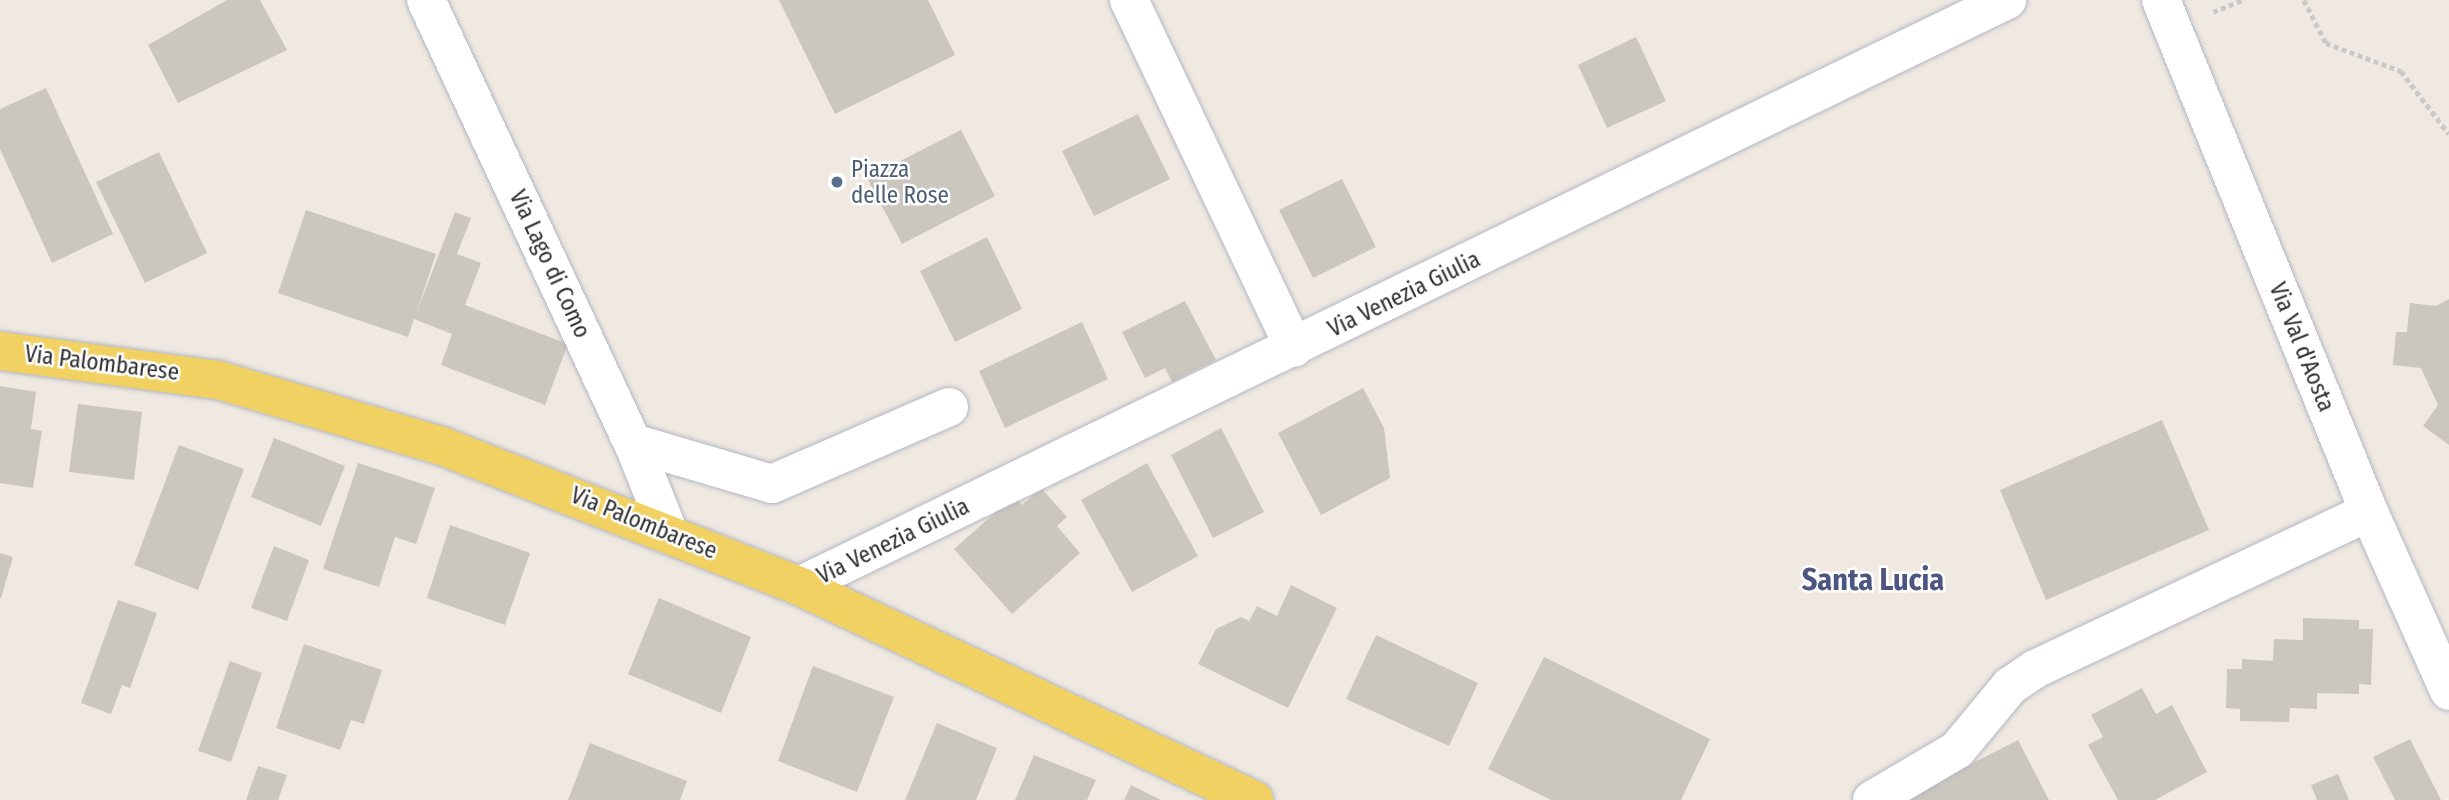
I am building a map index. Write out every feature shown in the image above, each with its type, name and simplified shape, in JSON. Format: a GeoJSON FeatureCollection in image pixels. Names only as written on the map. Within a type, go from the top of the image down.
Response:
{"type":"FeatureCollection","features":[{"type":"Feature","properties":{"kind":"main road","name":"Via Palombarese"},"geometry":{"type":"LineString","coordinates":[[0,351],[130,364],[291,398],[442,446],[668,531],[799,586],[1254,800]]}},
{"type":"Feature","properties":{"kind":"street","name":"Via Lago di Como"},"geometry":{"type":"LineString","coordinates":[[426,0],[633,443],[668,531]]}},
{"type":"Feature","properties":{"kind":"street"},"geometry":{"type":"LineString","coordinates":[[1129,0],[1294,348]]}},
{"type":"Feature","properties":{"kind":"street","name":"Via Venezia Giulia"},"geometry":{"type":"LineString","coordinates":[[799,586],[2007,0]]}},
{"type":"Feature","properties":{"kind":"street","name":"Via Val d'Aosta"},"geometry":{"type":"LineString","coordinates":[[2161,0],[2369,512],[2449,691]]}},
{"type":"Feature","properties":{"kind":"street"},"geometry":{"type":"LineString","coordinates":[[633,443],[772,484],[949,407]]}},
{"type":"Feature","properties":{"kind":"street"},"geometry":{"type":"LineString","coordinates":[[1872,800],[1966,742],[2022,676],[2369,512]]}},
{"type":"Feature","properties":{"kind":"path"},"geometry":{"type":"LineString","coordinates":[[2213,12],[2243,0]]}},
{"type":"Feature","properties":{"kind":"path"},"geometry":{"type":"LineString","coordinates":[[2304,0],[2326,43],[2401,71],[2449,134]]}},
{"type":"Feature","properties":{"kind":"building"},"geometry":{"type":"Polygon","coordinates":[[[227,0],[260,0],[287,50],[178,103],[148,45],[227,0]]]}},
{"type":"Feature","properties":{"kind":"building"},"geometry":{"type":"Polygon","coordinates":[[[779,0],[928,0],[955,55],[835,114],[779,0]]]}},
{"type":"Feature","properties":{"kind":"building"},"geometry":{"type":"Polygon","coordinates":[[[1636,37],[1666,101],[1607,128],[1578,65],[1636,37]]]}},
{"type":"Feature","properties":{"kind":"building"},"geometry":{"type":"Polygon","coordinates":[[[46,88],[113,234],[52,263],[0,149],[0,109],[46,88]]]}},
{"type":"Feature","properties":{"kind":"building"},"geometry":{"type":"Polygon","coordinates":[[[1138,114],[1170,179],[1094,216],[1062,151],[1138,114]]]}},
{"type":"Feature","properties":{"kind":"building"},"geometry":{"type":"Polygon","coordinates":[[[961,130],[995,196],[902,244],[867,178],[961,130]]]}},
{"type":"Feature","properties":{"kind":"building"},"geometry":{"type":"Polygon","coordinates":[[[159,152],[207,253],[145,283],[96,182],[159,152]]]}},
{"type":"Feature","properties":{"kind":"building"},"geometry":{"type":"Polygon","coordinates":[[[1342,179],[1376,247],[1313,278],[1279,210],[1342,179]]]}},
{"type":"Feature","properties":{"kind":"building"},"geometry":{"type":"Polygon","coordinates":[[[306,210],[436,254],[416,314],[455,212],[471,218],[457,254],[481,263],[465,305],[568,344],[545,405],[441,365],[452,334],[414,319],[408,337],[278,293],[306,210]]]}},
{"type":"Feature","properties":{"kind":"building"},"geometry":{"type":"Polygon","coordinates":[[[987,237],[1022,309],[955,342],[920,271],[987,237]]]}},
{"type":"Feature","properties":{"kind":"building"},"geometry":{"type":"Polygon","coordinates":[[[2449,299],[2449,445],[2423,426],[2438,405],[2421,368],[2393,365],[2396,332],[2407,332],[2410,303],[2436,306],[2449,299]]]}},
{"type":"Feature","properties":{"kind":"building"},"geometry":{"type":"Polygon","coordinates":[[[1185,301],[1216,360],[1172,382],[1165,368],[1145,378],[1122,332],[1185,301]]]}},
{"type":"Feature","properties":{"kind":"building"},"geometry":{"type":"Polygon","coordinates":[[[1082,322],[1108,379],[1005,428],[979,371],[1082,322]]]}},
{"type":"Feature","properties":{"kind":"building"},"geometry":{"type":"Polygon","coordinates":[[[0,386],[36,392],[31,429],[42,431],[33,488],[0,483],[0,386]]]}},
{"type":"Feature","properties":{"kind":"building"},"geometry":{"type":"Polygon","coordinates":[[[1363,388],[1384,428],[1390,478],[1321,515],[1278,433],[1363,388]]]}},
{"type":"Feature","properties":{"kind":"building"},"geometry":{"type":"Polygon","coordinates":[[[78,404],[142,412],[134,480],[69,472],[78,404]]]}},
{"type":"Feature","properties":{"kind":"building"},"geometry":{"type":"Polygon","coordinates":[[[2162,420],[2209,530],[2046,600],[2000,490],[2162,420]]]}},
{"type":"Feature","properties":{"kind":"building"},"geometry":{"type":"Polygon","coordinates":[[[1221,428],[1264,512],[1213,538],[1171,455],[1221,428]]]}},
{"type":"Feature","properties":{"kind":"building"},"geometry":{"type":"Polygon","coordinates":[[[274,438],[345,466],[321,526],[251,497],[274,438]]]}},
{"type":"Feature","properties":{"kind":"building"},"geometry":{"type":"Polygon","coordinates":[[[179,445],[244,469],[198,590],[134,565],[179,445]]]}},
{"type":"Feature","properties":{"kind":"building"},"geometry":{"type":"Polygon","coordinates":[[[358,463],[435,488],[416,544],[395,537],[379,587],[323,569],[358,463]]]}},
{"type":"Feature","properties":{"kind":"building"},"geometry":{"type":"Polygon","coordinates":[[[1147,463],[1198,556],[1132,592],[1081,500],[1147,463]]]}},
{"type":"Feature","properties":{"kind":"building"},"geometry":{"type":"Polygon","coordinates":[[[1041,488],[1067,517],[1057,526],[1080,553],[1012,614],[954,549],[1014,496],[1022,505],[1041,488]]]}},
{"type":"Feature","properties":{"kind":"building"},"geometry":{"type":"Polygon","coordinates":[[[450,525],[530,553],[505,625],[427,598],[450,525]]]}},
{"type":"Feature","properties":{"kind":"building"},"geometry":{"type":"Polygon","coordinates":[[[274,546],[309,560],[287,621],[251,608],[274,546]]]}},
{"type":"Feature","properties":{"kind":"building"},"geometry":{"type":"Polygon","coordinates":[[[0,553],[13,557],[1,598],[0,598],[0,553]]]}},
{"type":"Feature","properties":{"kind":"building"},"geometry":{"type":"Polygon","coordinates":[[[1291,585],[1337,608],[1288,708],[1198,664],[1216,629],[1241,617],[1249,621],[1257,606],[1277,616],[1291,585]]]}},
{"type":"Feature","properties":{"kind":"building"},"geometry":{"type":"Polygon","coordinates":[[[659,598],[751,637],[721,713],[628,674],[659,598]]]}},
{"type":"Feature","properties":{"kind":"building"},"geometry":{"type":"Polygon","coordinates":[[[118,600],[157,613],[130,688],[122,685],[111,714],[81,703],[118,600]]]}},
{"type":"Feature","properties":{"kind":"building"},"geometry":{"type":"Polygon","coordinates":[[[2303,618],[2359,620],[2359,629],[2373,629],[2371,685],[2359,684],[2359,694],[2317,693],[2317,709],[2290,708],[2289,722],[2240,721],[2240,709],[2226,708],[2227,669],[2242,669],[2242,659],[2273,661],[2274,639],[2303,640],[2303,618]]]}},
{"type":"Feature","properties":{"kind":"building"},"geometry":{"type":"Polygon","coordinates":[[[1376,635],[1478,683],[1449,746],[1346,699],[1376,635]]]}},
{"type":"Feature","properties":{"kind":"building"},"geometry":{"type":"Polygon","coordinates":[[[304,644],[382,670],[364,724],[351,720],[340,750],[276,728],[304,644]]]}},
{"type":"Feature","properties":{"kind":"building"},"geometry":{"type":"Polygon","coordinates":[[[1544,657],[1710,739],[1681,800],[1551,800],[1488,769],[1544,657]]]}},
{"type":"Feature","properties":{"kind":"building"},"geometry":{"type":"Polygon","coordinates":[[[230,661],[262,673],[231,762],[198,751],[230,661]]]}},
{"type":"Feature","properties":{"kind":"building"},"geometry":{"type":"Polygon","coordinates":[[[813,666],[894,697],[857,792],[778,761],[813,666]]]}},
{"type":"Feature","properties":{"kind":"building"},"geometry":{"type":"Polygon","coordinates":[[[2142,688],[2156,714],[2172,705],[2207,772],[2155,800],[2118,800],[2088,745],[2103,737],[2091,715],[2142,688]]]}},
{"type":"Feature","properties":{"kind":"building"},"geometry":{"type":"Polygon","coordinates":[[[937,723],[997,748],[976,800],[905,800],[937,723]]]}},
{"type":"Feature","properties":{"kind":"building"},"geometry":{"type":"Polygon","coordinates":[[[2410,739],[2441,800],[2395,800],[2373,757],[2410,739]]]}},
{"type":"Feature","properties":{"kind":"building"},"geometry":{"type":"Polygon","coordinates":[[[2018,740],[2049,800],[1900,800],[2018,740]]]}},
{"type":"Feature","properties":{"kind":"building"},"geometry":{"type":"Polygon","coordinates":[[[590,743],[687,781],[680,800],[568,800],[590,743]]]}},
{"type":"Feature","properties":{"kind":"building"},"geometry":{"type":"Polygon","coordinates":[[[1034,755],[1096,780],[1087,800],[1015,800],[1034,755]]]}},
{"type":"Feature","properties":{"kind":"building"},"geometry":{"type":"Polygon","coordinates":[[[258,766],[287,775],[278,800],[246,800],[258,766]]]}},
{"type":"Feature","properties":{"kind":"building"},"geometry":{"type":"Polygon","coordinates":[[[2338,774],[2349,800],[2317,800],[2311,785],[2338,774]]]}},
{"type":"Feature","properties":{"kind":"building"},"geometry":{"type":"Polygon","coordinates":[[[1131,785],[1161,800],[1124,800],[1131,785]]]}},
{"type":"Feature","properties":{"kind":"place","name":"Piazza delle Rose"},"geometry":{"type":"Point","coordinates":[837,182]}},
{"type":"Feature","properties":{"kind":"district","name":"Santa Lucia"},"geometry":{"type":"Point","coordinates":[1873,580]}}]}
